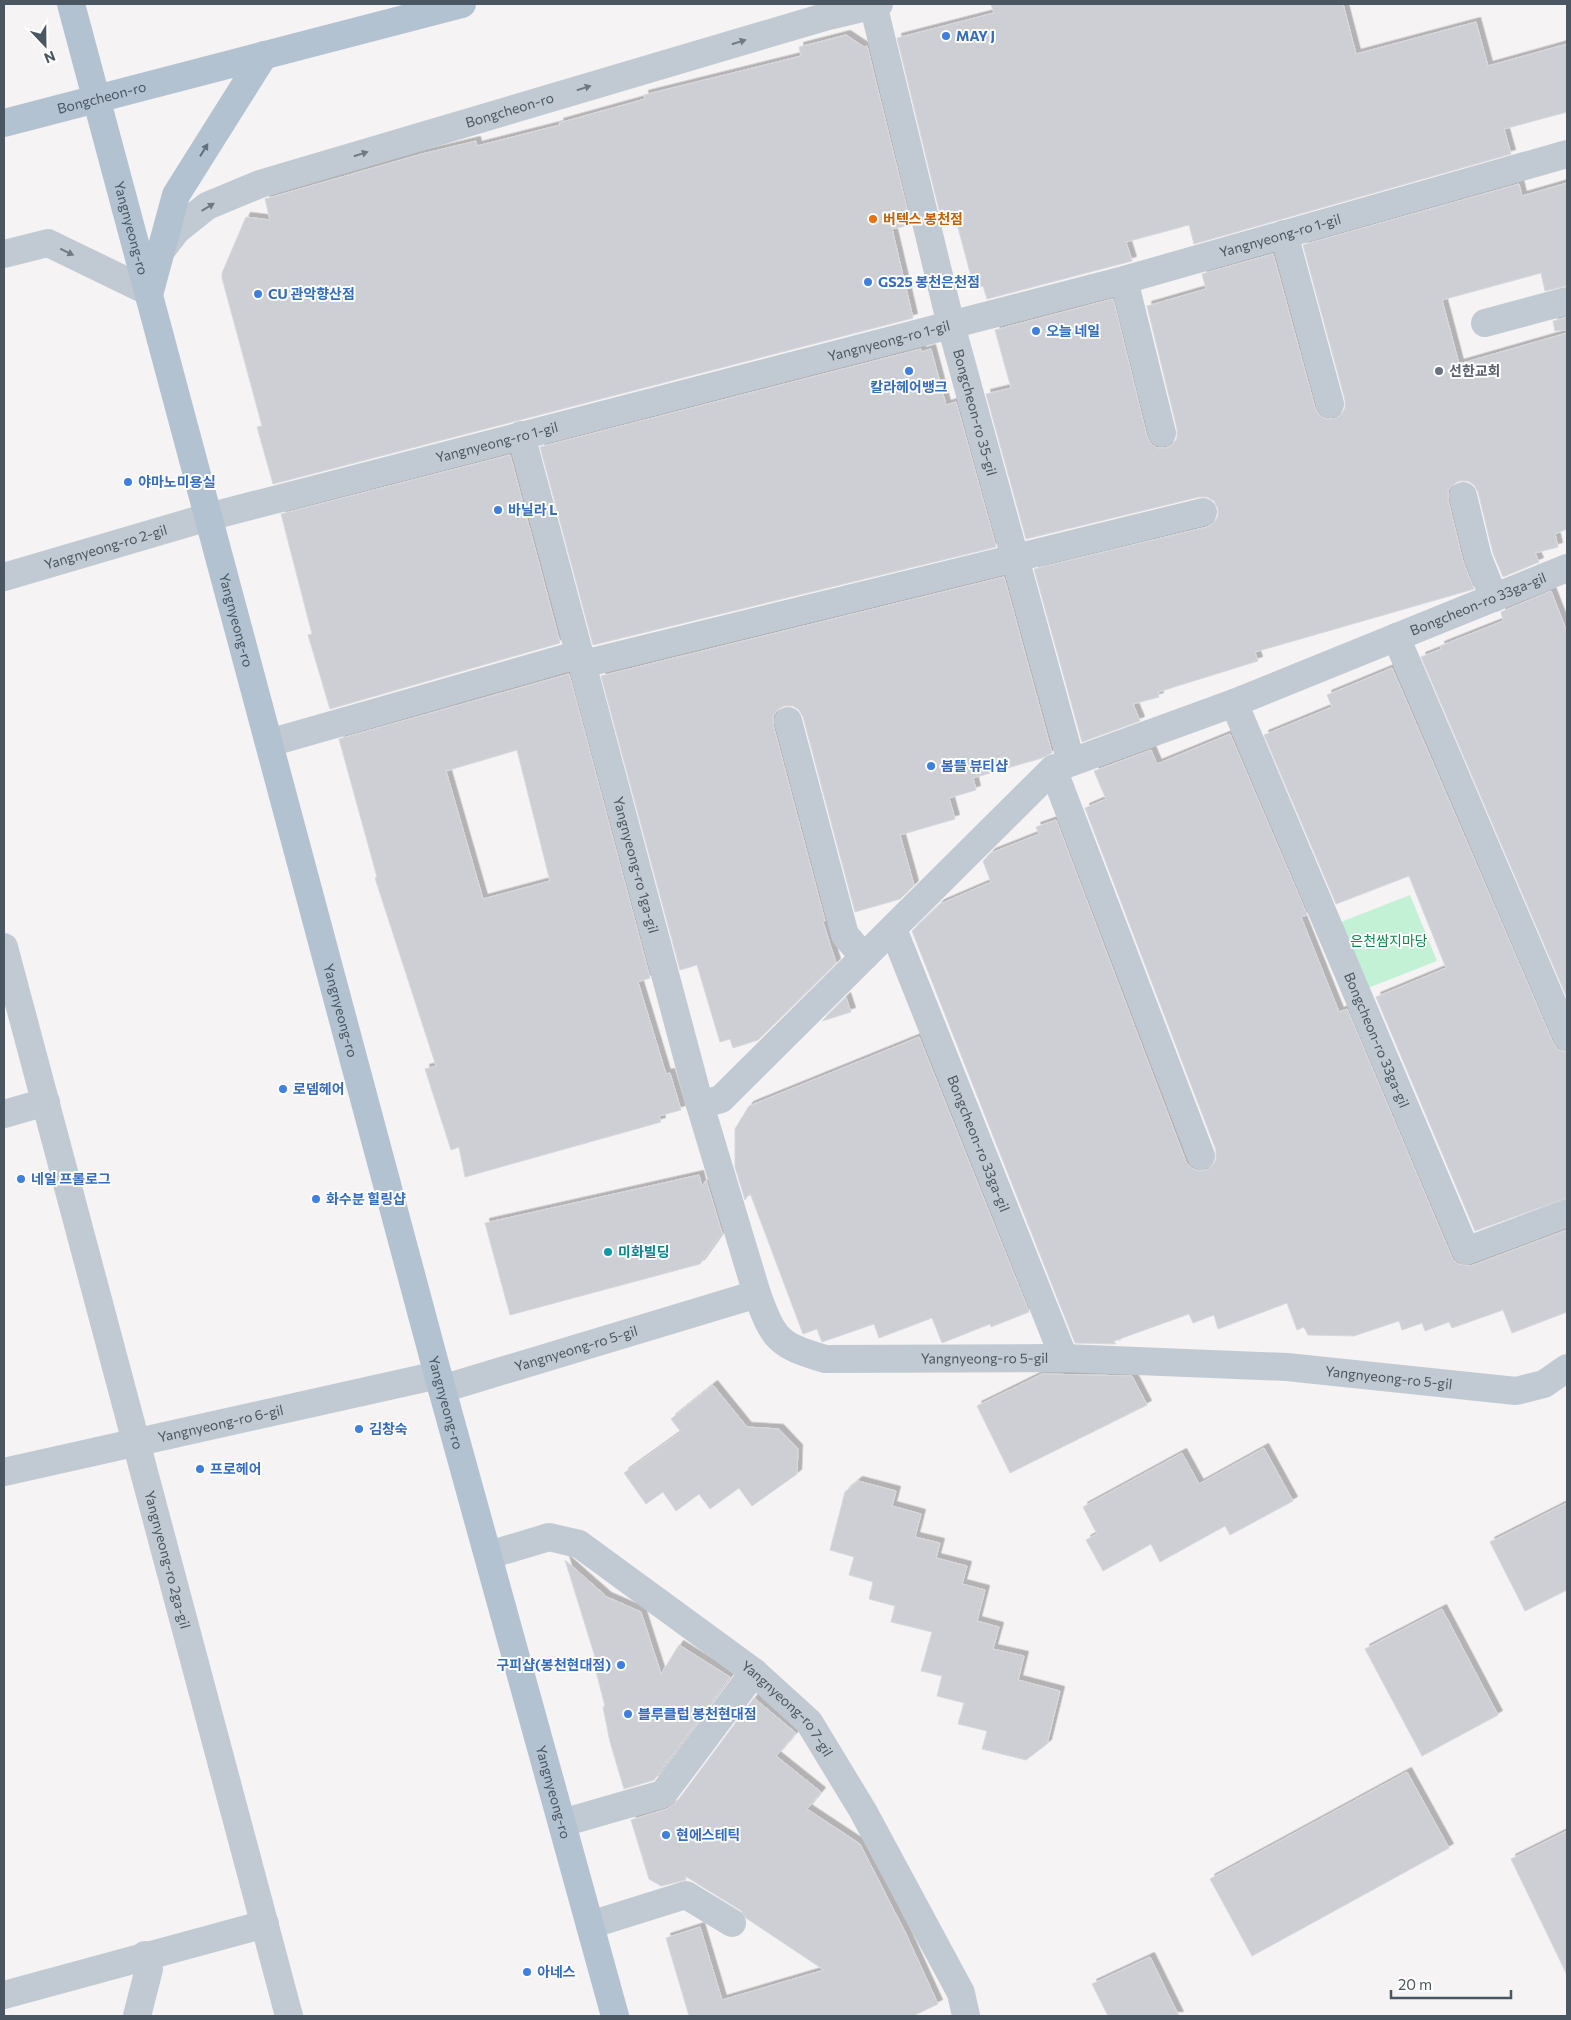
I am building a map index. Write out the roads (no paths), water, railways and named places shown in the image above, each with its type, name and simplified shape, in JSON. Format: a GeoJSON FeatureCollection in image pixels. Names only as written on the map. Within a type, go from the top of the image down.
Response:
{"type":"FeatureCollection","features":[{"type":"Feature","properties":{"kind":"main road","name":"Yangnyeong-ro"},"geometry":{"type":"LineString","coordinates":[[71,4],[440,1382],[615,2016]]}},
{"type":"Feature","properties":{"kind":"main road","name":"Bongcheon-ro"},"geometry":{"type":"LineString","coordinates":[[4,122],[96,100],[462,4]]}},
{"type":"Feature","properties":{"kind":"main road"},"geometry":{"type":"LineString","coordinates":[[149,292],[176,195],[264,55]]}},
{"type":"Feature","properties":{"kind":"street","name":"Bongcheon-ro"},"geometry":{"type":"LineString","coordinates":[[160,252],[177,230],[207,206],[260,184],[818,18],[875,4]]}},
{"type":"Feature","properties":{"kind":"street","name":"Bongcheon-ro 35-gil"},"geometry":{"type":"LineString","coordinates":[[875,4],[951,324],[1015,559],[1062,765]]}},
{"type":"Feature","properties":{"kind":"street","name":"Yangnyeong-ro 1-gil"},"geometry":{"type":"LineString","coordinates":[[208,517],[1124,280],[1567,154]]}},
{"type":"Feature","properties":{"kind":"street"},"geometry":{"type":"LineString","coordinates":[[1284,234],[1330,404]]}},
{"type":"Feature","properties":{"kind":"street"},"geometry":{"type":"LineString","coordinates":[[4,254],[48,243],[149,292]]}},
{"type":"Feature","properties":{"kind":"street"},"geometry":{"type":"LineString","coordinates":[[1124,280],[1162,433]]}},
{"type":"Feature","properties":{"kind":"street"},"geometry":{"type":"LineString","coordinates":[[1485,324],[1567,301]]}},
{"type":"Feature","properties":{"kind":"street","name":"Yangnyeong-ro 1ga-gil"},"geometry":{"type":"LineString","coordinates":[[521,435],[700,1105],[757,1294]]}},
{"type":"Feature","properties":{"kind":"street"},"geometry":{"type":"LineString","coordinates":[[1463,496],[1478,558],[1494,598]]}},
{"type":"Feature","properties":{"kind":"street"},"geometry":{"type":"LineString","coordinates":[[269,743],[581,659],[1015,559],[1203,512]]}},
{"type":"Feature","properties":{"kind":"street","name":"Yangnyeong-ro 2-gil"},"geometry":{"type":"LineString","coordinates":[[4,577],[208,517]]}},
{"type":"Feature","properties":{"kind":"street","name":"Bongcheon-ro 33ga-gil"},"geometry":{"type":"LineString","coordinates":[[700,1105],[721,1099],[1062,765],[1234,703],[1494,598],[1565,576]]}},
{"type":"Feature","properties":{"kind":"street","name":"Bongcheon-ro 33ga-gil"},"geometry":{"type":"LineString","coordinates":[[1396,637],[1567,1037]]}},
{"type":"Feature","properties":{"kind":"street","name":"Bongcheon-ro 33ga-gil"},"geometry":{"type":"LineString","coordinates":[[1234,703],[1466,1251],[1567,1214]]}},
{"type":"Feature","properties":{"kind":"street"},"geometry":{"type":"LineString","coordinates":[[788,721],[845,936],[864,958]]}},
{"type":"Feature","properties":{"kind":"street"},"geometry":{"type":"LineString","coordinates":[[1062,765],[1201,1156]]}},
{"type":"Feature","properties":{"kind":"street","name":"Bongcheon-ro 33ga-gil"},"geometry":{"type":"LineString","coordinates":[[893,929],[1064,1358]]}},
{"type":"Feature","properties":{"kind":"street","name":"Yangnyeong-ro 2ga-gil"},"geometry":{"type":"LineString","coordinates":[[4,947],[289,2016]]}},
{"type":"Feature","properties":{"kind":"street"},"geometry":{"type":"LineString","coordinates":[[4,1114],[46,1102]]}},
{"type":"Feature","properties":{"kind":"street","name":"Yangnyeong-ro 5-gil"},"geometry":{"type":"LineString","coordinates":[[440,1382],[757,1294],[768,1323],[780,1340],[795,1350],[825,1358],[1064,1358],[1287,1367],[1516,1391],[1544,1384],[1567,1368]]}},
{"type":"Feature","properties":{"kind":"street","name":"Yangnyeong-ro 6-gil"},"geometry":{"type":"LineString","coordinates":[[4,1472],[136,1442],[440,1382]]}},
{"type":"Feature","properties":{"kind":"street","name":"Yangnyeong-ro 7-gil"},"geometry":{"type":"LineString","coordinates":[[489,1556],[550,1537],[579,1544],[754,1672],[809,1722],[864,1811],[961,1993],[966,2016]]}},
{"type":"Feature","properties":{"kind":"street"},"geometry":{"type":"LineString","coordinates":[[562,1823],[663,1794],[754,1672]]}},
{"type":"Feature","properties":{"kind":"street"},"geometry":{"type":"LineString","coordinates":[[590,1925],[686,1894],[732,1923]]}},
{"type":"Feature","properties":{"kind":"street"},"geometry":{"type":"LineString","coordinates":[[4,1996],[145,1955],[265,1924]]}},
{"type":"Feature","properties":{"kind":"street"},"geometry":{"type":"LineString","coordinates":[[137,2016],[149,1969],[145,1955]]}},
{"type":"Feature","properties":{"kind":"place","name":"MAY J"},"geometry":{"type":"Point","coordinates":[946,36]}},
{"type":"Feature","properties":{"kind":"place","name":"버텍스 봉천점"},"geometry":{"type":"Point","coordinates":[873,219]}},
{"type":"Feature","properties":{"kind":"place","name":"GS25 봉천은천점"},"geometry":{"type":"Point","coordinates":[868,282]}},
{"type":"Feature","properties":{"kind":"place","name":"CU 관악향산점"},"geometry":{"type":"Point","coordinates":[258,294]}},
{"type":"Feature","properties":{"kind":"place","name":"오늘 네일"},"geometry":{"type":"Point","coordinates":[1036,331]}},
{"type":"Feature","properties":{"kind":"place","name":"칼라헤어뱅크"},"geometry":{"type":"Point","coordinates":[909,371]}},
{"type":"Feature","properties":{"kind":"place","name":"선한교회"},"geometry":{"type":"Point","coordinates":[1439,371]}},
{"type":"Feature","properties":{"kind":"place","name":"야마노미용실"},"geometry":{"type":"Point","coordinates":[128,482]}},
{"type":"Feature","properties":{"kind":"place","name":"바닐라 L"},"geometry":{"type":"Point","coordinates":[498,510]}},
{"type":"Feature","properties":{"kind":"place","name":"봄뜰 뷰티샵"},"geometry":{"type":"Point","coordinates":[931,766]}},
{"type":"Feature","properties":{"kind":"place","name":"로뎀헤어"},"geometry":{"type":"Point","coordinates":[283,1089]}},
{"type":"Feature","properties":{"kind":"place","name":"네일 프롤로그"},"geometry":{"type":"Point","coordinates":[21,1179]}},
{"type":"Feature","properties":{"kind":"place","name":"화수분 힐링샵"},"geometry":{"type":"Point","coordinates":[316,1199]}},
{"type":"Feature","properties":{"kind":"place","name":"미화빌딩"},"geometry":{"type":"Point","coordinates":[608,1252]}},
{"type":"Feature","properties":{"kind":"place","name":"김창숙"},"geometry":{"type":"Point","coordinates":[359,1429]}},
{"type":"Feature","properties":{"kind":"place","name":"프로헤어"},"geometry":{"type":"Point","coordinates":[200,1469]}},
{"type":"Feature","properties":{"kind":"place","name":"구피샵(봉천현대점)"},"geometry":{"type":"Point","coordinates":[621,1665]}},
{"type":"Feature","properties":{"kind":"place","name":"블루클럽 봉천현대점"},"geometry":{"type":"Point","coordinates":[628,1714]}},
{"type":"Feature","properties":{"kind":"place","name":"현에스테틱"},"geometry":{"type":"Point","coordinates":[666,1835]}},
{"type":"Feature","properties":{"kind":"place","name":"아네스"},"geometry":{"type":"Point","coordinates":[527,1972]}},
{"type":"Feature","properties":{"kind":"park label","name":"은천쌈지마당"},"geometry":{"type":"Point","coordinates":[1389,941]}}]}
